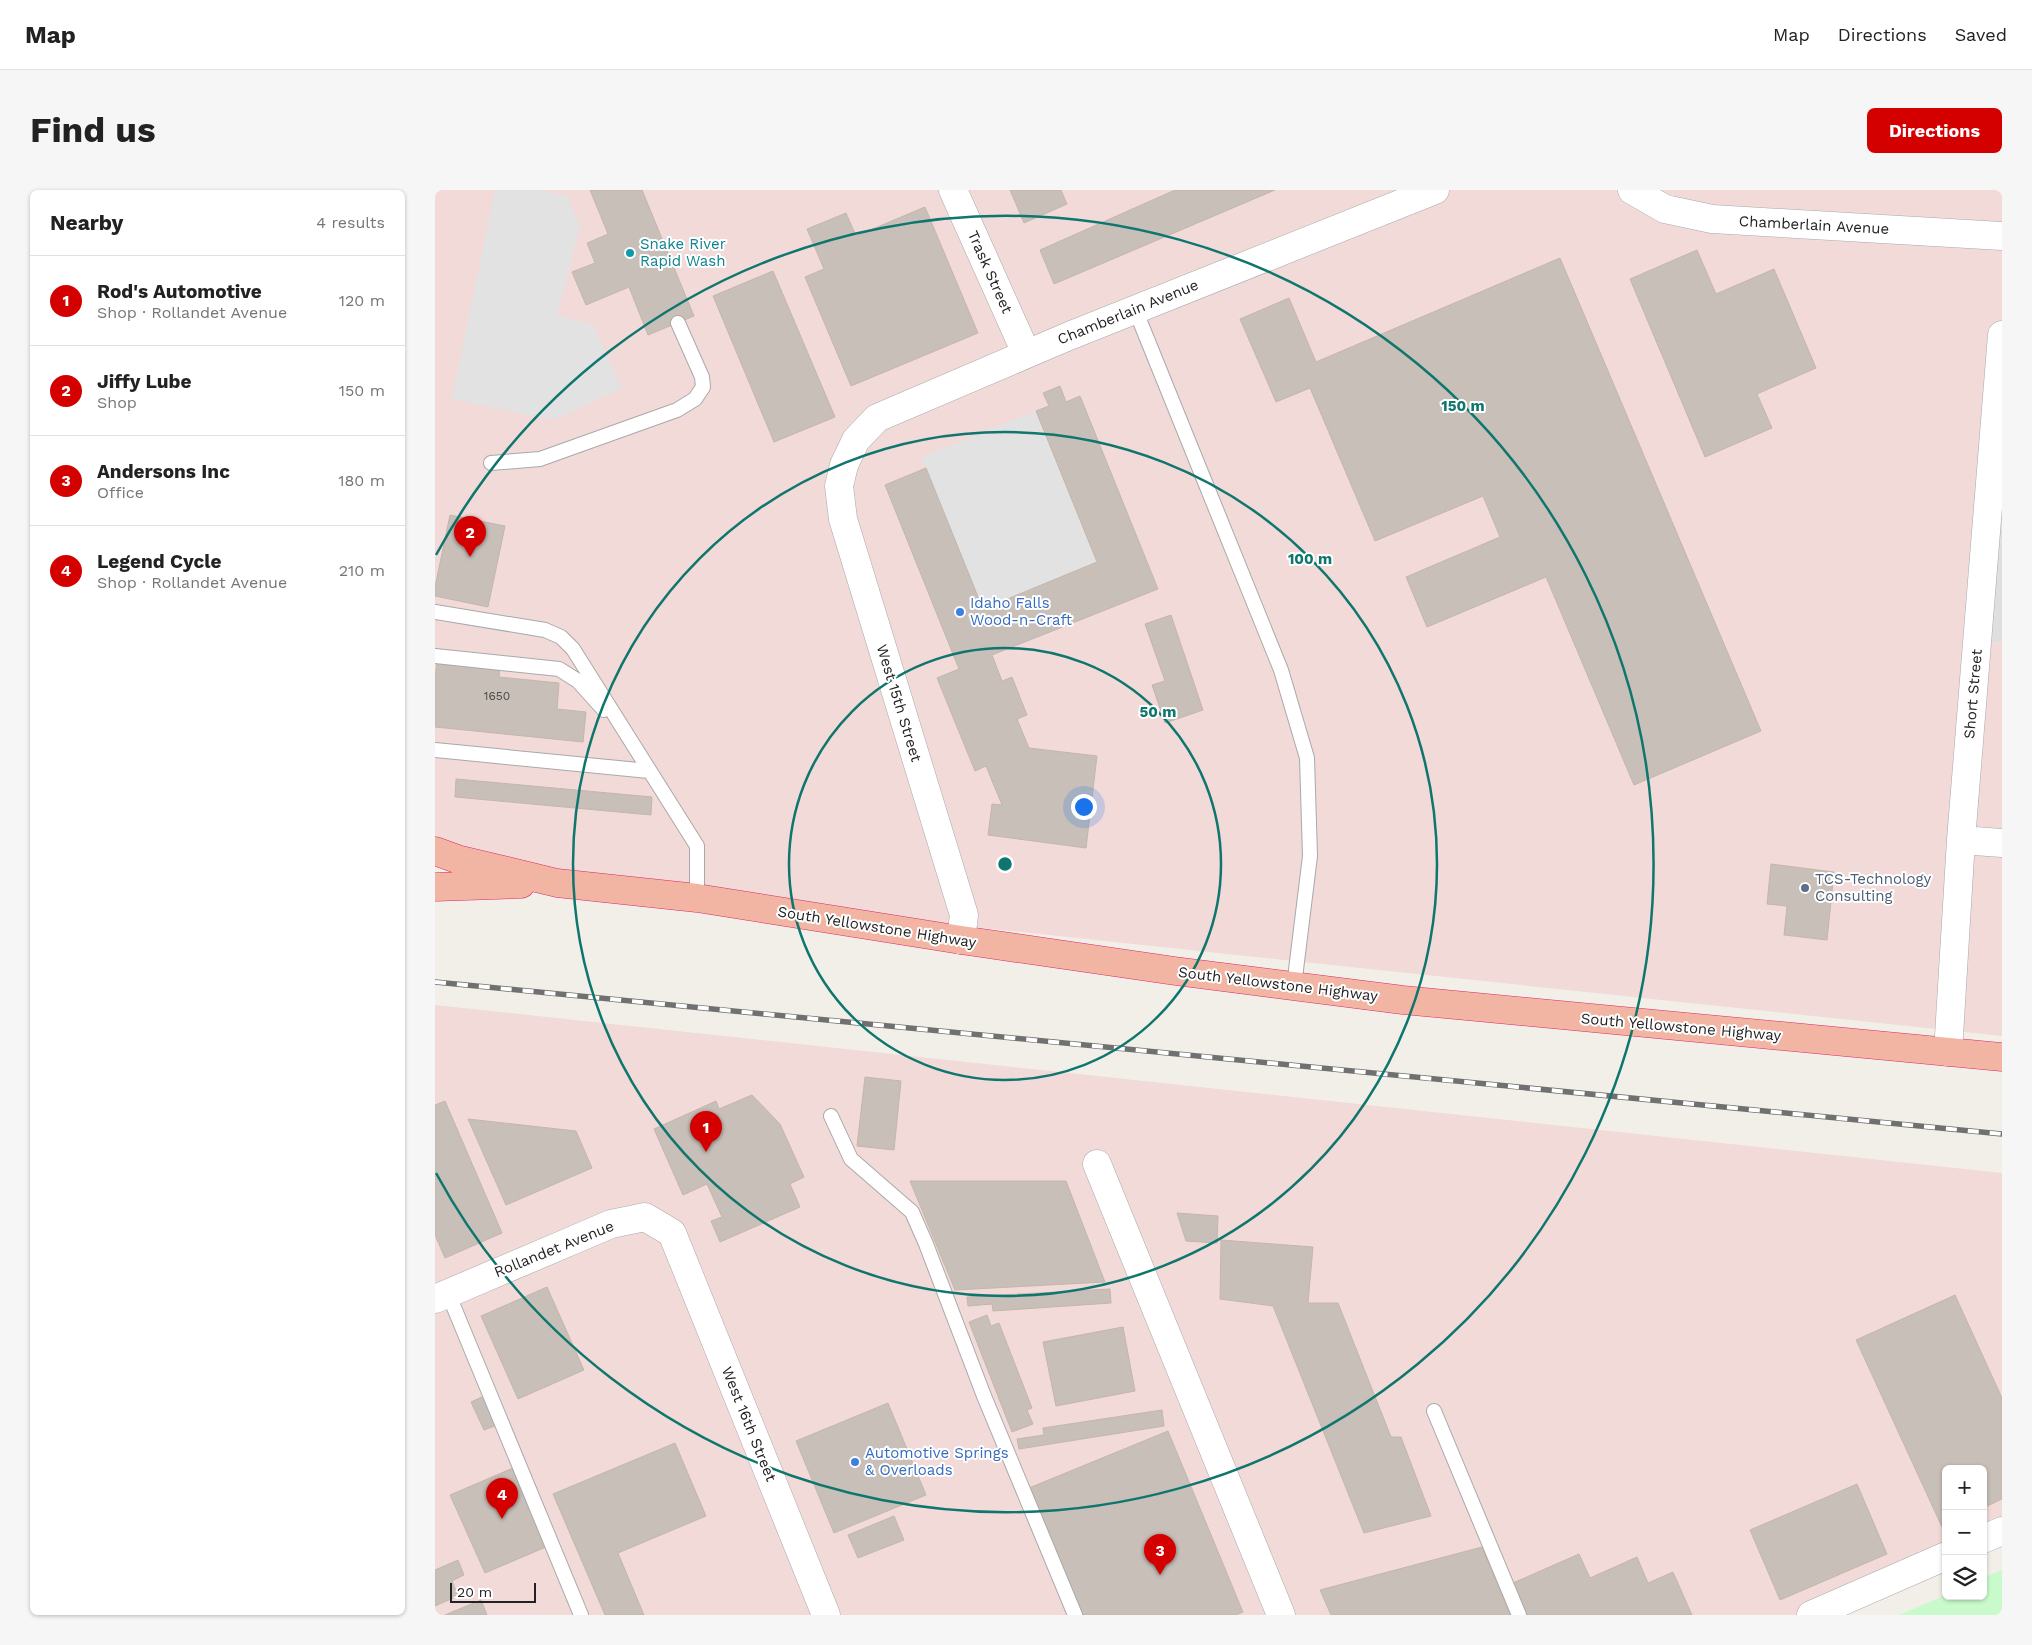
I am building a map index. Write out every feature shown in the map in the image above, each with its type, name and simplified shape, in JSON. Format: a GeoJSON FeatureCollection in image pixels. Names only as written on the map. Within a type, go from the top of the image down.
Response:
{"type":"FeatureCollection","features":[{"type":"Feature","properties":{"kind":"highway"},"geometry":{"type":"LineString","coordinates":[[435,841],[484,862],[557,883]]}},
{"type":"Feature","properties":{"kind":"highway","name":"South Yellowstone Highway"},"geometry":{"type":"LineString","coordinates":[[435,851],[457,859],[557,883],[697,898],[961,940],[1175,971],[1413,1001],[2002,1057]]}},
{"type":"Feature","properties":{"kind":"highway","name":"South Yellowstone Highway"},"geometry":{"type":"LineString","coordinates":[[435,888],[557,883]]}},
{"type":"Feature","properties":{"kind":"street","name":"Trask Street"},"geometry":{"type":"LineString","coordinates":[[953,190],[1026,353]]}},
{"type":"Feature","properties":{"kind":"street","name":"Chamberlain Avenue"},"geometry":{"type":"LineString","coordinates":[[844,465],[856,440],[877,418],[1026,353],[1435,190]]}},
{"type":"Feature","properties":{"kind":"street","name":"Chamberlain Avenue"},"geometry":{"type":"LineString","coordinates":[[1632,190],[1665,209],[1712,219],[2002,236]]}},
{"type":"Feature","properties":{"kind":"street","name":"Short Street"},"geometry":{"type":"LineString","coordinates":[[1948,1052],[1961,840],[2002,335]]}},
{"type":"Feature","properties":{"kind":"street","name":"West 15th Street"},"geometry":{"type":"LineString","coordinates":[[844,465],[839,486],[843,519],[964,915],[961,940]]}},
{"type":"Feature","properties":{"kind":"street"},"geometry":{"type":"LineString","coordinates":[[1961,840],[2002,843]]}},
{"type":"Feature","properties":{"kind":"street"},"geometry":{"type":"LineString","coordinates":[[1097,1164],[1281,1615]]}},
{"type":"Feature","properties":{"kind":"street","name":"Rollandet Avenue"},"geometry":{"type":"LineString","coordinates":[[441,1296],[611,1224],[645,1217],[672,1233]]}},
{"type":"Feature","properties":{"kind":"street","name":"West 16th Street"},"geometry":{"type":"LineString","coordinates":[[672,1233],[826,1615]]}},
{"type":"Feature","properties":{"kind":"street"},"geometry":{"type":"LineString","coordinates":[[1987,1537],[2002,1531]]}},
{"type":"Feature","properties":{"kind":"street"},"geometry":{"type":"LineString","coordinates":[[1811,1615],[1942,1558]]}},
{"type":"Feature","properties":{"kind":"lane"},"geometry":{"type":"LineString","coordinates":[[1135,309],[1281,670],[1307,758],[1310,856],[1294,986]]}},
{"type":"Feature","properties":{"kind":"lane"},"geometry":{"type":"LineString","coordinates":[[491,463],[540,459],[677,410],[695,399],[703,387],[702,377],[678,323]]}},
{"type":"Feature","properties":{"kind":"lane"},"geometry":{"type":"LineString","coordinates":[[435,612],[545,630],[561,637],[573,649],[697,846],[697,898]]}},
{"type":"Feature","properties":{"kind":"lane"},"geometry":{"type":"LineString","coordinates":[[435,656],[559,669],[578,681],[624,731]]}},
{"type":"Feature","properties":{"kind":"lane"},"geometry":{"type":"LineString","coordinates":[[435,750],[649,770]]}},
{"type":"Feature","properties":{"kind":"lane"},"geometry":{"type":"LineString","coordinates":[[831,1116],[851,1159],[912,1212],[1075,1615]]}},
{"type":"Feature","properties":{"kind":"lane"},"geometry":{"type":"LineString","coordinates":[[441,1296],[581,1615]]}},
{"type":"Feature","properties":{"kind":"lane"},"geometry":{"type":"LineString","coordinates":[[1433,1410],[1519,1615]]}},
{"type":"Feature","properties":{"kind":"shaded area"},"geometry":{"type":"Polygon","coordinates":[[[435,190],[2002,190],[2002,351],[1978,641],[2002,643],[2002,1036],[557,883],[435,844],[435,190]]]}},
{"type":"Feature","properties":{"kind":"shaded area"},"geometry":{"type":"Polygon","coordinates":[[[495,190],[540,190],[567,196],[580,226],[557,315],[593,325],[622,388],[553,420],[452,399],[495,190]]]}},
{"type":"Feature","properties":{"kind":"shaded area"},"geometry":{"type":"Polygon","coordinates":[[[2002,335],[2002,643],[1977,641],[2002,335]]]}},
{"type":"Feature","properties":{"kind":"shaded area"},"geometry":{"type":"Polygon","coordinates":[[[1036,411],[1097,562],[983,609],[921,457],[1036,411]]]}},
{"type":"Feature","properties":{"kind":"shaded area"},"geometry":{"type":"Polygon","coordinates":[[[435,1005],[2002,1173],[2002,1531],[1987,1537],[1987,1465],[1942,1465],[1942,1558],[1811,1615],[435,1615],[435,1005]]]}},
{"type":"Feature","properties":{"kind":"green space"},"geometry":{"type":"Polygon","coordinates":[[[2002,1570],[2002,1615],[1899,1615],[1942,1597],[1942,1600],[1987,1600],[1987,1576],[2002,1570]]]}},
{"type":"Feature","properties":{"kind":"building","name":"Snake River Rapid Wash"},"geometry":{"type":"Polygon","coordinates":[[[590,190],[642,190],[694,316],[648,335],[629,287],[586,305],[572,272],[595,263],[587,243],[608,234],[590,190]]]}},
{"type":"Feature","properties":{"kind":"building"},"geometry":{"type":"Polygon","coordinates":[[[1010,190],[1061,190],[1067,204],[1024,223],[1010,190]]]}},
{"type":"Feature","properties":{"kind":"building"},"geometry":{"type":"Polygon","coordinates":[[[1175,190],[1275,190],[1054,284],[1040,250],[1175,190]]]}},
{"type":"Feature","properties":{"kind":"building"},"geometry":{"type":"Polygon","coordinates":[[[925,207],[978,333],[851,386],[805,277],[824,269],[807,229],[846,213],[856,236],[925,207]]]}},
{"type":"Feature","properties":{"kind":"building"},"geometry":{"type":"Polygon","coordinates":[[[1697,250],[1716,294],[1774,269],[1816,368],[1757,394],[1772,428],[1705,457],[1630,279],[1697,250]]]}},
{"type":"Feature","properties":{"kind":"building"},"geometry":{"type":"Polygon","coordinates":[[[1560,258],[1761,731],[1634,785],[1546,577],[1427,627],[1406,577],[1500,537],[1483,496],[1375,541],[1310,388],[1276,402],[1240,319],[1289,298],[1316,362],[1560,258]]]}},
{"type":"Feature","properties":{"kind":"building"},"geometry":{"type":"Polygon","coordinates":[[[773,271],[835,417],[774,442],[713,296],[773,271]]]}},
{"type":"Feature","properties":{"kind":"building"},"geometry":{"type":"Polygon","coordinates":[[[1060,386],[1066,402],[1080,396],[1158,589],[992,655],[1002,681],[1012,677],[1027,715],[1017,719],[1029,748],[1097,756],[1086,848],[988,835],[992,804],[1002,805],[986,766],[975,771],[937,678],[959,669],[885,485],[926,468],[983,609],[1097,562],[1036,411],[1049,406],[1043,393],[1060,386]]]}},
{"type":"Feature","properties":{"kind":"building"},"geometry":{"type":"Polygon","coordinates":[[[450,515],[505,526],[488,607],[435,596],[435,587],[450,515]]]}},
{"type":"Feature","properties":{"kind":"building"},"geometry":{"type":"Polygon","coordinates":[[[1171,615],[1203,710],[1165,723],[1152,685],[1165,681],[1145,624],[1171,615]]]}},
{"type":"Feature","properties":{"kind":"building"},"geometry":{"type":"Polygon","coordinates":[[[437,658],[500,664],[499,677],[559,683],[557,709],[586,712],[583,742],[435,727],[437,658]]]}},
{"type":"Feature","properties":{"kind":"building"},"geometry":{"type":"Polygon","coordinates":[[[456,779],[652,797],[651,815],[455,797],[456,779]]]}},
{"type":"Feature","properties":{"kind":"building"},"geometry":{"type":"Polygon","coordinates":[[[1771,864],[1834,872],[1827,940],[1784,935],[1787,906],[1767,904],[1771,864]]]}},
{"type":"Feature","properties":{"kind":"building"},"geometry":{"type":"Polygon","coordinates":[[[865,1077],[901,1081],[894,1150],[857,1146],[865,1077]]]}},
{"type":"Feature","properties":{"kind":"building"},"geometry":{"type":"Polygon","coordinates":[[[752,1095],[780,1124],[804,1177],[790,1184],[800,1207],[720,1242],[711,1221],[722,1217],[707,1184],[683,1195],[654,1129],[716,1101],[719,1109],[752,1095]]]}},
{"type":"Feature","properties":{"kind":"building"},"geometry":{"type":"Polygon","coordinates":[[[445,1101],[502,1233],[445,1258],[435,1235],[435,1105],[445,1101]]]}},
{"type":"Feature","properties":{"kind":"building"},"geometry":{"type":"Polygon","coordinates":[[[468,1119],[576,1131],[592,1168],[506,1205],[468,1119]]]}},
{"type":"Feature","properties":{"kind":"building"},"geometry":{"type":"Polygon","coordinates":[[[910,1181],[1066,1181],[1105,1282],[955,1290],[910,1181]]]}},
{"type":"Feature","properties":{"kind":"building"},"geometry":{"type":"Polygon","coordinates":[[[1177,1213],[1218,1216],[1217,1243],[1186,1241],[1177,1213]]]}},
{"type":"Feature","properties":{"kind":"building"},"geometry":{"type":"Polygon","coordinates":[[[1221,1240],[1313,1247],[1308,1303],[1338,1303],[1391,1437],[1401,1437],[1431,1516],[1364,1533],[1273,1306],[1220,1299],[1221,1240]]]}},
{"type":"Feature","properties":{"kind":"building"},"geometry":{"type":"Polygon","coordinates":[[[547,1287],[584,1370],[518,1399],[481,1316],[547,1287]]]}},
{"type":"Feature","properties":{"kind":"building"},"geometry":{"type":"Polygon","coordinates":[[[1110,1289],[1111,1303],[993,1311],[992,1304],[968,1306],[967,1297],[1110,1289]]]}},
{"type":"Feature","properties":{"kind":"building"},"geometry":{"type":"Polygon","coordinates":[[[1955,1295],[2002,1398],[2002,1499],[1987,1506],[1987,1465],[1942,1465],[1942,1527],[1856,1340],[1955,1295]]]}},
{"type":"Feature","properties":{"kind":"building"},"geometry":{"type":"Polygon","coordinates":[[[987,1315],[991,1326],[999,1323],[1032,1408],[1027,1410],[1033,1424],[1012,1432],[969,1322],[987,1315]]]}},
{"type":"Feature","properties":{"kind":"building"},"geometry":{"type":"Polygon","coordinates":[[[1123,1327],[1135,1391],[1056,1406],[1043,1342],[1123,1327]]]}},
{"type":"Feature","properties":{"kind":"building"},"geometry":{"type":"Polygon","coordinates":[[[484,1396],[497,1425],[484,1430],[471,1402],[484,1396]]]}},
{"type":"Feature","properties":{"kind":"building"},"geometry":{"type":"Polygon","coordinates":[[[888,1403],[926,1495],[834,1533],[796,1441],[888,1403]]]}},
{"type":"Feature","properties":{"kind":"building"},"geometry":{"type":"Polygon","coordinates":[[[1162,1410],[1164,1426],[1019,1449],[1017,1439],[1044,1435],[1043,1428],[1162,1410]]]}},
{"type":"Feature","properties":{"kind":"building"},"geometry":{"type":"Polygon","coordinates":[[[1168,1431],[1243,1612],[1236,1615],[1081,1615],[1029,1488],[1168,1431]]]}},
{"type":"Feature","properties":{"kind":"building"},"geometry":{"type":"Polygon","coordinates":[[[675,1443],[706,1516],[618,1553],[644,1615],[605,1615],[553,1494],[675,1443]]]}},
{"type":"Feature","properties":{"kind":"building"},"geometry":{"type":"Polygon","coordinates":[[[513,1468],[546,1547],[485,1573],[450,1495],[513,1468]]]}},
{"type":"Feature","properties":{"kind":"building"},"geometry":{"type":"Polygon","coordinates":[[[1857,1484],[1887,1554],[1780,1600],[1750,1530],[1857,1484]]]}},
{"type":"Feature","properties":{"kind":"building"},"geometry":{"type":"Polygon","coordinates":[[[894,1516],[904,1540],[858,1558],[848,1535],[894,1516]]]}},
{"type":"Feature","properties":{"kind":"building"},"geometry":{"type":"Polygon","coordinates":[[[1482,1547],[1510,1615],[1331,1615],[1320,1590],[1482,1547]]]}},
{"type":"Feature","properties":{"kind":"building"},"geometry":{"type":"Polygon","coordinates":[[[1579,1554],[1590,1578],[1637,1557],[1648,1583],[1673,1572],[1692,1615],[1527,1615],[1513,1583],[1579,1554]]]}},
{"type":"Feature","properties":{"kind":"building"},"geometry":{"type":"Polygon","coordinates":[[[458,1560],[464,1575],[452,1581],[458,1596],[435,1606],[435,1570],[458,1560]]]}},
{"type":"Feature","properties":{"kind":"building"},"geometry":{"type":"Polygon","coordinates":[[[481,1600],[487,1615],[445,1615],[481,1600]]]}},
{"type":"Feature","properties":{"kind":"railway"},"geometry":{"type":"LineString","coordinates":[[435,982],[2002,1134]]}},
{"type":"Feature","properties":{"kind":"place","name":"Snake River Rapid Wash"},"geometry":{"type":"Point","coordinates":[630,253]}},
{"type":"Feature","properties":{"kind":"place","name":"Jiffy Lube"},"geometry":{"type":"Point","coordinates":[470,557]}},
{"type":"Feature","properties":{"kind":"place","name":"Idaho Falls Wood-n-Craft"},"geometry":{"type":"Point","coordinates":[960,612]}},
{"type":"Feature","properties":{"kind":"place","name":"TCS-Technology Consulting"},"geometry":{"type":"Point","coordinates":[1805,888]}},
{"type":"Feature","properties":{"kind":"place","name":"Rod's Automotive"},"geometry":{"type":"Point","coordinates":[706,1152]}},
{"type":"Feature","properties":{"kind":"place","name":"Automotive Springs & Overloads"},"geometry":{"type":"Point","coordinates":[855,1462]}},
{"type":"Feature","properties":{"kind":"place","name":"Legend Cycle"},"geometry":{"type":"Point","coordinates":[502,1519]}},
{"type":"Feature","properties":{"kind":"place","name":"Andersons Inc"},"geometry":{"type":"Point","coordinates":[1160,1575]}}]}
